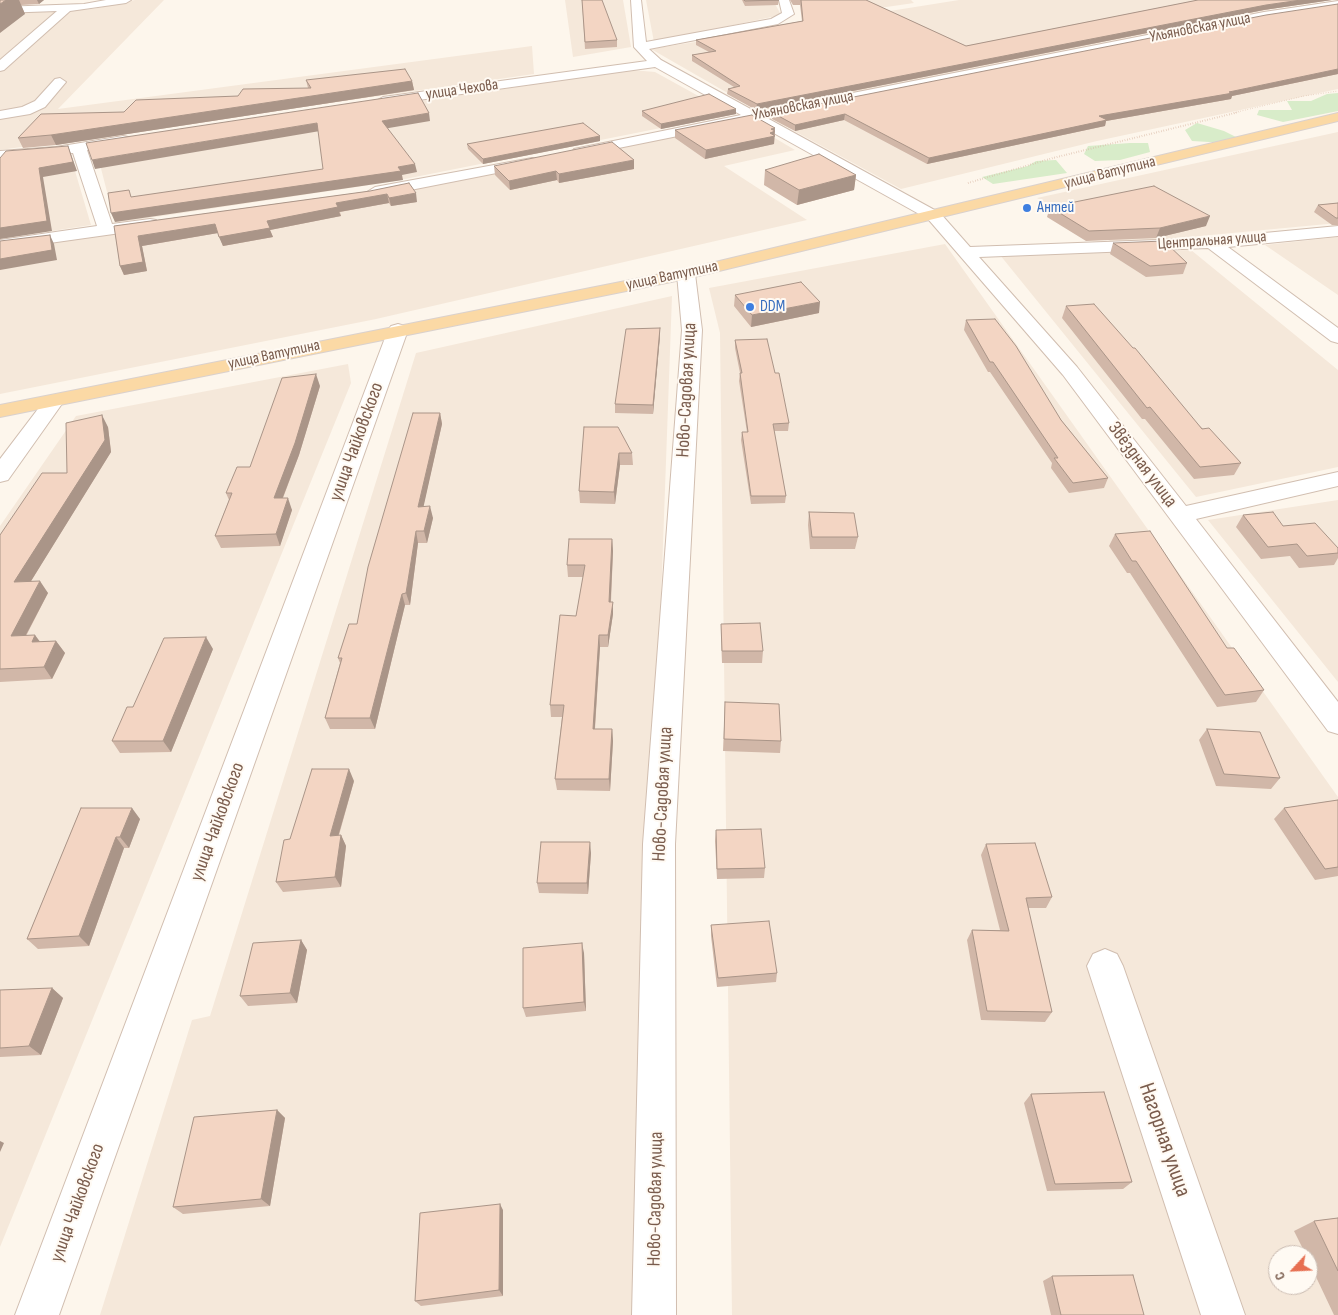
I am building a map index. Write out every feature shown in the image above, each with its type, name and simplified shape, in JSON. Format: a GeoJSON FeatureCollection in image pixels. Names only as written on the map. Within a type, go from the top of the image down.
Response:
{"type":"FeatureCollection","features":[{"type":"Feature","properties":{"kind":"main road","name":"улица Ватутина"},"geometry":{"type":"LineString","coordinates":[[0,411],[686,274],[934,216],[1338,117]]}},
{"type":"Feature","properties":{"kind":"street"},"geometry":{"type":"LineString","coordinates":[[0,10],[96,6],[126,0]]}},
{"type":"Feature","properties":{"kind":"street"},"geometry":{"type":"LineString","coordinates":[[636,0],[640,47],[774,22],[788,14],[784,0]]}},
{"type":"Feature","properties":{"kind":"street","name":"Ульяновская улица"},"geometry":{"type":"LineString","coordinates":[[562,155],[1246,19],[1338,4]]}},
{"type":"Feature","properties":{"kind":"street"},"geometry":{"type":"LineString","coordinates":[[0,67],[67,8]]}},
{"type":"Feature","properties":{"kind":"street"},"geometry":{"type":"LineString","coordinates":[[28,26],[47,26]]}},
{"type":"Feature","properties":{"kind":"street","name":"Звёздная улица"},"geometry":{"type":"LineString","coordinates":[[640,47],[657,63],[934,216],[1070,371],[1336,718]]}},
{"type":"Feature","properties":{"kind":"street","name":"улица Чехова"},"geometry":{"type":"LineString","coordinates":[[374,102],[657,63]]}},
{"type":"Feature","properties":{"kind":"street"},"geometry":{"type":"LineString","coordinates":[[0,115],[25,111],[40,104],[60,82]]}},
{"type":"Feature","properties":{"kind":"street"},"geometry":{"type":"LineString","coordinates":[[0,155],[79,147],[138,138]]}},
{"type":"Feature","properties":{"kind":"street"},"geometry":{"type":"LineString","coordinates":[[79,147],[106,230]]}},
{"type":"Feature","properties":{"kind":"street"},"geometry":{"type":"LineString","coordinates":[[363,194],[543,159]]}},
{"type":"Feature","properties":{"kind":"street"},"geometry":{"type":"LineString","coordinates":[[0,244],[163,222]]}},
{"type":"Feature","properties":{"kind":"street","name":"Центральная улица"},"geometry":{"type":"LineString","coordinates":[[966,252],[1212,243],[1338,231]]}},
{"type":"Feature","properties":{"kind":"street"},"geometry":{"type":"LineString","coordinates":[[1212,243],[1338,337]]}},
{"type":"Feature","properties":{"kind":"street","name":"Ново-Садовая улица"},"geometry":{"type":"LineString","coordinates":[[654,1315],[659,844],[692,330],[686,274]]}},
{"type":"Feature","properties":{"kind":"street","name":"улица Чайковского"},"geometry":{"type":"LineString","coordinates":[[37,1315],[398,330]]}},
{"type":"Feature","properties":{"kind":"street"},"geometry":{"type":"LineString","coordinates":[[0,475],[54,400]]}},
{"type":"Feature","properties":{"kind":"street"},"geometry":{"type":"LineString","coordinates":[[1180,515],[1338,479]]}},
{"type":"Feature","properties":{"kind":"street","name":"Нагорная улица"},"geometry":{"type":"LineString","coordinates":[[1105,966],[1223,1315]]}},
{"type":"Feature","properties":{"kind":"shaded area"},"geometry":{"type":"Polygon","coordinates":[[[135,0],[164,0],[58,109],[532,46],[534,74],[0,150],[0,12],[93,9],[135,0]]]}},
{"type":"Feature","properties":{"kind":"shaded area"},"geometry":{"type":"Polygon","coordinates":[[[565,0],[623,0],[631,47],[573,57],[565,0]]]}},
{"type":"Feature","properties":{"kind":"shaded area"},"geometry":{"type":"Polygon","coordinates":[[[646,0],[773,0],[781,15],[654,42],[646,0]]]}},
{"type":"Feature","properties":{"kind":"shaded area"},"geometry":{"type":"Polygon","coordinates":[[[799,0],[911,0],[914,3],[810,18],[799,0]]]}},
{"type":"Feature","properties":{"kind":"shaded area"},"geometry":{"type":"Polygon","coordinates":[[[959,0],[1317,0],[759,111],[651,49],[959,0]]]}},
{"type":"Feature","properties":{"kind":"shaded area"},"geometry":{"type":"Polygon","coordinates":[[[1338,11],[1338,89],[1097,141],[901,189],[774,120],[1338,11]]]}},
{"type":"Feature","properties":{"kind":"shaded area"},"geometry":{"type":"Polygon","coordinates":[[[631,70],[655,72],[731,114],[390,182],[115,223],[96,149],[631,70]]]}},
{"type":"Feature","properties":{"kind":"shaded area"},"geometry":{"type":"Polygon","coordinates":[[[746,121],[795,150],[724,166],[807,220],[376,319],[0,394],[0,249],[353,199],[746,121]]]}},
{"type":"Feature","properties":{"kind":"shaded area"},"geometry":{"type":"Polygon","coordinates":[[[1338,132],[1338,223],[1115,244],[1037,198],[1338,132]]]}},
{"type":"Feature","properties":{"kind":"shaded area"},"geometry":{"type":"Polygon","coordinates":[[[70,154],[91,225],[0,239],[0,166],[70,154]]]}},
{"type":"Feature","properties":{"kind":"shaded area"},"geometry":{"type":"Polygon","coordinates":[[[1338,237],[1338,295],[1265,245],[1338,237]]]}},
{"type":"Feature","properties":{"kind":"shaded area"},"geometry":{"type":"Polygon","coordinates":[[[945,244],[1338,797],[1338,1315],[732,1315],[720,333],[709,288],[945,244]]]}},
{"type":"Feature","properties":{"kind":"shaded area"},"geometry":{"type":"Polygon","coordinates":[[[1191,250],[1338,370],[1338,467],[1196,497],[1000,255],[1191,250]]]}},
{"type":"Feature","properties":{"kind":"shaded area"},"geometry":{"type":"Polygon","coordinates":[[[672,296],[635,1315],[100,1315],[192,1020],[210,1016],[416,353],[672,296]]]}},
{"type":"Feature","properties":{"kind":"shaded area"},"geometry":{"type":"Polygon","coordinates":[[[348,364],[351,383],[0,1247],[0,526],[76,416],[348,364]]]}},
{"type":"Feature","properties":{"kind":"shaded area"},"geometry":{"type":"Polygon","coordinates":[[[1338,500],[1338,682],[1208,520],[1338,500]]]}},
{"type":"Feature","properties":{"kind":"green space"},"geometry":{"type":"Polygon","coordinates":[[[1338,93],[1338,111],[1283,122],[1257,115],[1259,110],[1292,110],[1287,101],[1311,101],[1327,94],[1338,93]]]}},
{"type":"Feature","properties":{"kind":"green space"},"geometry":{"type":"Polygon","coordinates":[[[1197,123],[1224,131],[1240,139],[1226,143],[1192,141],[1185,130],[1197,123]]]}},
{"type":"Feature","properties":{"kind":"green space"},"geometry":{"type":"Polygon","coordinates":[[[1148,143],[1150,152],[1120,160],[1095,161],[1084,154],[1088,146],[1148,143]]]}},
{"type":"Feature","properties":{"kind":"green space"},"geometry":{"type":"Polygon","coordinates":[[[1056,160],[1067,173],[993,184],[982,177],[1028,166],[1036,161],[1056,160]]]}},
{"type":"Feature","properties":{"kind":"building"},"geometry":{"type":"Polygon","coordinates":[[[582,0],[602,0],[617,40],[585,42],[582,0]]]}},
{"type":"Feature","properties":{"kind":"building"},"geometry":{"type":"Polygon","coordinates":[[[744,0],[779,0],[745,1],[744,0]]]}},
{"type":"Feature","properties":{"kind":"building"},"geometry":{"type":"Polygon","coordinates":[[[801,0],[866,0],[966,46],[1198,0],[1301,0],[1266,5],[757,104],[728,89],[740,86],[692,55],[716,51],[696,40],[803,21],[801,0]]]}},
{"type":"Feature","properties":{"kind":"building"},"geometry":{"type":"Polygon","coordinates":[[[1338,4],[1338,69],[1229,92],[1233,93],[1099,116],[1107,120],[929,158],[845,114],[795,125],[773,113],[1266,15],[1338,4]]]}},
{"type":"Feature","properties":{"kind":"building"},"geometry":{"type":"Polygon","coordinates":[[[405,69],[412,81],[51,135],[18,138],[41,114],[124,112],[136,100],[238,96],[243,89],[311,88],[306,80],[405,69]]]}},
{"type":"Feature","properties":{"kind":"building"},"geometry":{"type":"Polygon","coordinates":[[[418,93],[429,113],[382,121],[415,164],[398,167],[401,171],[111,213],[108,193],[129,190],[131,197],[323,169],[317,123],[92,160],[86,143],[418,93]]]}},
{"type":"Feature","properties":{"kind":"building"},"geometry":{"type":"Polygon","coordinates":[[[709,94],[736,109],[661,124],[642,111],[709,94]]]}},
{"type":"Feature","properties":{"kind":"building"},"geometry":{"type":"Polygon","coordinates":[[[752,115],[775,128],[771,129],[775,131],[770,133],[775,136],[706,150],[675,130],[752,115]]]}},
{"type":"Feature","properties":{"kind":"building"},"geometry":{"type":"Polygon","coordinates":[[[583,123],[600,136],[483,159],[467,144],[583,123]]]}},
{"type":"Feature","properties":{"kind":"building"},"geometry":{"type":"Polygon","coordinates":[[[612,142],[634,160],[559,174],[556,171],[509,181],[494,166],[612,142]]]}},
{"type":"Feature","properties":{"kind":"building"},"geometry":{"type":"Polygon","coordinates":[[[68,146],[73,162],[39,168],[47,221],[0,228],[0,158],[6,151],[68,146]]]}},
{"type":"Feature","properties":{"kind":"building"},"geometry":{"type":"Polygon","coordinates":[[[819,154],[856,175],[799,190],[765,170],[819,154]]]}},
{"type":"Feature","properties":{"kind":"building"},"geometry":{"type":"Polygon","coordinates":[[[409,183],[416,193],[389,198],[387,194],[336,203],[338,207],[267,221],[270,228],[219,237],[215,224],[138,236],[143,262],[120,266],[114,226],[370,191],[409,183]]]}},
{"type":"Feature","properties":{"kind":"building"},"geometry":{"type":"Polygon","coordinates":[[[1154,186],[1210,216],[1160,228],[1089,231],[1050,207],[1154,186]]]}},
{"type":"Feature","properties":{"kind":"building"},"geometry":{"type":"Polygon","coordinates":[[[1338,203],[1338,218],[1318,205],[1338,203]]]}},
{"type":"Feature","properties":{"kind":"building"},"geometry":{"type":"Polygon","coordinates":[[[50,235],[52,250],[0,259],[0,241],[50,235]]]}},
{"type":"Feature","properties":{"kind":"building"},"geometry":{"type":"Polygon","coordinates":[[[1164,241],[1187,263],[1150,266],[1113,243],[1164,241]]]}},
{"type":"Feature","properties":{"kind":"building"},"geometry":{"type":"Polygon","coordinates":[[[801,282],[820,302],[752,315],[735,295],[801,282]]]}},
{"type":"Feature","properties":{"kind":"building"},"geometry":{"type":"Polygon","coordinates":[[[1094,304],[1135,348],[1202,429],[1209,428],[1241,463],[1200,467],[1150,407],[1147,408],[1066,306],[1094,304]]]}},
{"type":"Feature","properties":{"kind":"building"},"geometry":{"type":"Polygon","coordinates":[[[995,319],[1016,346],[1061,420],[1108,478],[1073,483],[1054,458],[1058,458],[993,362],[990,362],[966,320],[995,319]]]}},
{"type":"Feature","properties":{"kind":"building"},"geometry":{"type":"Polygon","coordinates":[[[660,328],[653,405],[615,404],[626,329],[660,328]]]}},
{"type":"Feature","properties":{"kind":"building"},"geometry":{"type":"Polygon","coordinates":[[[767,339],[775,373],[779,373],[789,423],[773,424],[786,496],[751,496],[742,432],[748,432],[740,373],[742,373],[735,340],[767,339]]]}},
{"type":"Feature","properties":{"kind":"building"},"geometry":{"type":"Polygon","coordinates":[[[316,374],[295,443],[274,498],[288,498],[276,534],[215,536],[232,493],[226,493],[237,467],[250,467],[282,378],[316,374]]]}},
{"type":"Feature","properties":{"kind":"building"},"geometry":{"type":"Polygon","coordinates":[[[413,413],[440,413],[418,507],[430,506],[424,531],[416,531],[406,593],[402,594],[370,718],[325,718],[342,658],[338,658],[349,624],[357,624],[368,567],[413,413]]]}},
{"type":"Feature","properties":{"kind":"building"},"geometry":{"type":"Polygon","coordinates":[[[102,415],[105,440],[14,582],[40,581],[11,636],[35,635],[32,642],[56,641],[44,667],[0,669],[0,535],[42,473],[67,473],[66,423],[102,415]]]}},
{"type":"Feature","properties":{"kind":"building"},"geometry":{"type":"Polygon","coordinates":[[[584,427],[618,427],[632,453],[619,453],[614,492],[579,491],[584,427]]]}},
{"type":"Feature","properties":{"kind":"building"},"geometry":{"type":"Polygon","coordinates":[[[809,512],[854,513],[858,537],[812,537],[809,512]]]}},
{"type":"Feature","properties":{"kind":"building"},"geometry":{"type":"Polygon","coordinates":[[[1273,512],[1283,526],[1315,523],[1338,548],[1338,553],[1307,556],[1297,544],[1268,547],[1243,515],[1273,512]]]}},
{"type":"Feature","properties":{"kind":"building"},"geometry":{"type":"Polygon","coordinates":[[[1150,531],[1227,648],[1234,648],[1264,690],[1225,695],[1136,561],[1132,561],[1115,534],[1150,531]]]}},
{"type":"Feature","properties":{"kind":"building"},"geometry":{"type":"Polygon","coordinates":[[[569,539],[612,539],[609,602],[613,602],[608,635],[599,635],[593,729],[612,729],[609,779],[555,779],[564,705],[550,705],[560,615],[576,616],[585,565],[567,565],[569,539]]]}},
{"type":"Feature","properties":{"kind":"building"},"geometry":{"type":"Polygon","coordinates":[[[760,623],[763,651],[722,651],[721,624],[760,623]]]}},
{"type":"Feature","properties":{"kind":"building"},"geometry":{"type":"Polygon","coordinates":[[[206,637],[163,741],[112,741],[127,707],[133,707],[164,638],[206,637]]]}},
{"type":"Feature","properties":{"kind":"building"},"geometry":{"type":"Polygon","coordinates":[[[725,702],[779,704],[781,741],[724,739],[725,702]]]}},
{"type":"Feature","properties":{"kind":"building"},"geometry":{"type":"Polygon","coordinates":[[[1207,729],[1260,732],[1280,778],[1224,774],[1207,729]]]}},
{"type":"Feature","properties":{"kind":"building"},"geometry":{"type":"Polygon","coordinates":[[[312,769],[349,769],[330,836],[341,835],[335,877],[276,882],[284,840],[290,839],[312,769]]]}},
{"type":"Feature","properties":{"kind":"building"},"geometry":{"type":"Polygon","coordinates":[[[1338,800],[1338,867],[1325,869],[1284,808],[1338,800]]]}},
{"type":"Feature","properties":{"kind":"building"},"geometry":{"type":"Polygon","coordinates":[[[81,808],[132,808],[120,837],[116,837],[79,936],[27,939],[81,808]]]}},
{"type":"Feature","properties":{"kind":"building"},"geometry":{"type":"Polygon","coordinates":[[[761,829],[765,868],[717,869],[716,830],[761,829]]]}},
{"type":"Feature","properties":{"kind":"building"},"geometry":{"type":"Polygon","coordinates":[[[541,842],[590,842],[587,883],[537,883],[541,842]]]}},
{"type":"Feature","properties":{"kind":"building"},"geometry":{"type":"Polygon","coordinates":[[[1035,843],[1052,897],[1026,898],[1052,1012],[987,1011],[972,930],[1009,931],[986,844],[1035,843]]]}},
{"type":"Feature","properties":{"kind":"building"},"geometry":{"type":"Polygon","coordinates":[[[769,921],[777,973],[718,978],[711,925],[769,921]]]}},
{"type":"Feature","properties":{"kind":"building"},"geometry":{"type":"Polygon","coordinates":[[[301,940],[290,993],[240,996],[253,943],[301,940]]]}},
{"type":"Feature","properties":{"kind":"building"},"geometry":{"type":"Polygon","coordinates":[[[582,943],[584,1002],[523,1008],[523,948],[582,943]]]}},
{"type":"Feature","properties":{"kind":"building"},"geometry":{"type":"Polygon","coordinates":[[[52,988],[29,1046],[0,1048],[0,990],[52,988]]]}},
{"type":"Feature","properties":{"kind":"building"},"geometry":{"type":"Polygon","coordinates":[[[1104,1092],[1132,1182],[1055,1184],[1031,1094],[1104,1092]]]}},
{"type":"Feature","properties":{"kind":"building"},"geometry":{"type":"Polygon","coordinates":[[[277,1110],[261,1199],[173,1207],[194,1117],[277,1110]]]}},
{"type":"Feature","properties":{"kind":"building"},"geometry":{"type":"Polygon","coordinates":[[[500,1204],[499,1290],[415,1301],[420,1213],[500,1204]]]}},
{"type":"Feature","properties":{"kind":"building"},"geometry":{"type":"Polygon","coordinates":[[[1338,1218],[1338,1271],[1314,1221],[1338,1218]]]}},
{"type":"Feature","properties":{"kind":"building"},"geometry":{"type":"Polygon","coordinates":[[[1133,1275],[1144,1315],[1061,1315],[1052,1276],[1133,1275]]]}},
{"type":"Feature","properties":{"kind":"place","name":"Антей"},"geometry":{"type":"Point","coordinates":[1027,208]}},
{"type":"Feature","properties":{"kind":"place","name":"DDM"},"geometry":{"type":"Point","coordinates":[750,307]}}]}
